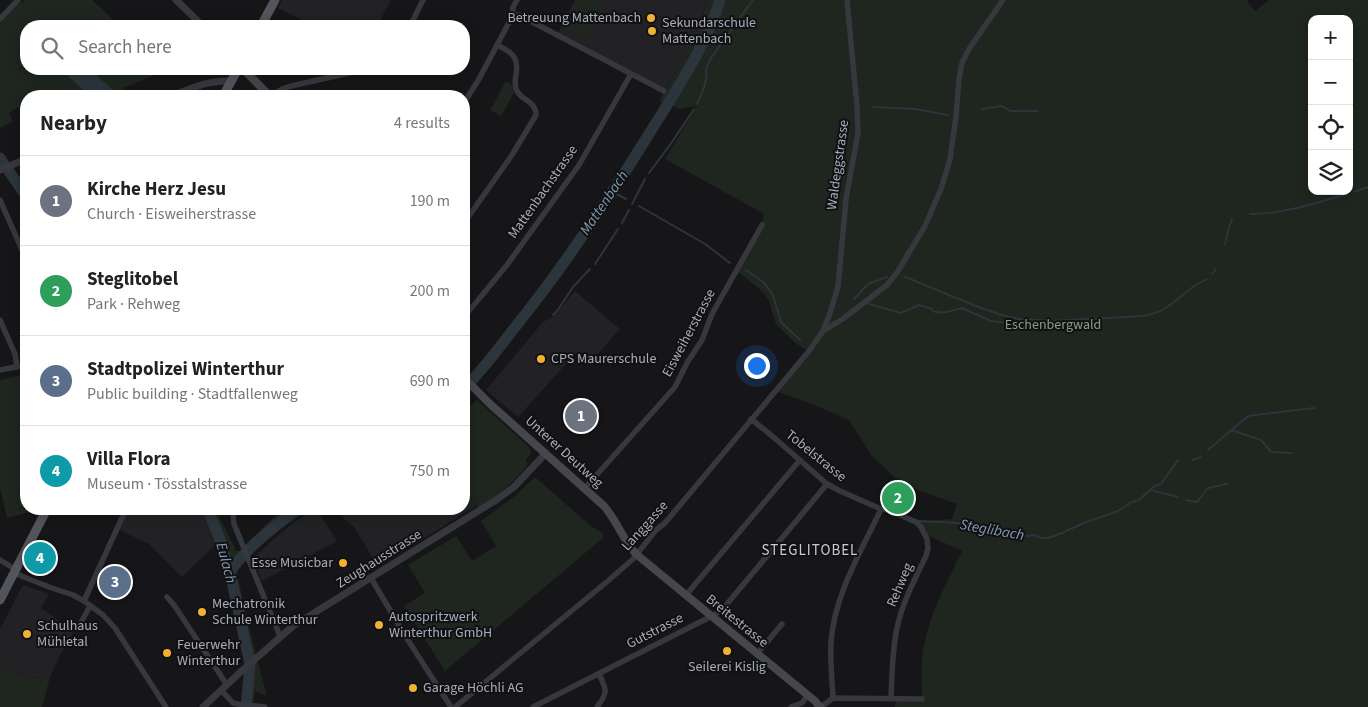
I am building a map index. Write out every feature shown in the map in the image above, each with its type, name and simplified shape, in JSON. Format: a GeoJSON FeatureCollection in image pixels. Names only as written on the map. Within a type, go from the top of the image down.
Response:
{"type":"FeatureCollection","features":[{"type":"Feature","properties":{"kind":"main road"},"geometry":{"type":"LineString","coordinates":[[264,20],[275,0]]}},
{"type":"Feature","properties":{"kind":"main road"},"geometry":{"type":"LineString","coordinates":[[226,90],[234,75]]}},
{"type":"Feature","properties":{"kind":"main road"},"geometry":{"type":"LineString","coordinates":[[249,75],[265,90]]}},
{"type":"Feature","properties":{"kind":"main road","name":"Unterer Deutweg"},"geometry":{"type":"LineString","coordinates":[[470,384],[586,488],[610,512],[631,549],[636,554]]}},
{"type":"Feature","properties":{"kind":"main road"},"geometry":{"type":"LineString","coordinates":[[0,600],[44,515]]}},
{"type":"Feature","properties":{"kind":"main road","name":"Breitestrasse"},"geometry":{"type":"LineString","coordinates":[[636,554],[821,707]]}},
{"type":"Feature","properties":{"kind":"street"},"geometry":{"type":"LineString","coordinates":[[0,19],[18,0]]}},
{"type":"Feature","properties":{"kind":"street"},"geometry":{"type":"LineString","coordinates":[[176,0],[197,20]]}},
{"type":"Feature","properties":{"kind":"street"},"geometry":{"type":"LineString","coordinates":[[413,20],[423,0]]}},
{"type":"Feature","properties":{"kind":"street"},"geometry":{"type":"LineString","coordinates":[[470,92],[513,15],[513,8],[517,0]]}},
{"type":"Feature","properties":{"kind":"street","name":"Waldeggstrasse"},"geometry":{"type":"LineString","coordinates":[[823,331],[838,287],[846,199],[858,134],[847,0]]}},
{"type":"Feature","properties":{"kind":"street"},"geometry":{"type":"LineString","coordinates":[[823,331],[844,318],[887,285],[922,232],[936,203],[950,159],[962,63],[966,53],[1003,0]]}},
{"type":"Feature","properties":{"kind":"street"},"geometry":{"type":"LineString","coordinates":[[513,15],[519,15],[664,91]]}},
{"type":"Feature","properties":{"kind":"street"},"geometry":{"type":"LineString","coordinates":[[470,214],[512,154],[536,115],[536,110],[532,104],[520,96],[517,91],[515,82],[517,61],[512,54],[497,45]]}},
{"type":"Feature","properties":{"kind":"street","name":"Mattenbachstrasse"},"geometry":{"type":"LineString","coordinates":[[470,310],[507,265],[579,165],[631,74]]}},
{"type":"Feature","properties":{"kind":"street"},"geometry":{"type":"LineString","coordinates":[[280,90],[340,75]]}},
{"type":"Feature","properties":{"kind":"street"},"geometry":{"type":"LineString","coordinates":[[189,90],[217,80],[231,81]]}},
{"type":"Feature","properties":{"kind":"street"},"geometry":{"type":"LineString","coordinates":[[4,168],[20,161]]}},
{"type":"Feature","properties":{"kind":"street"},"geometry":{"type":"LineString","coordinates":[[0,200],[3,214],[20,247]]}},
{"type":"Feature","properties":{"kind":"street","name":"Eisweiherstrasse"},"geometry":{"type":"LineString","coordinates":[[586,488],[675,387],[687,363],[702,340],[712,314],[762,225]]}},
{"type":"Feature","properties":{"kind":"street"},"geometry":{"type":"LineString","coordinates":[[0,320],[15,354],[17,367]]}},
{"type":"Feature","properties":{"kind":"street","name":"Langgasse"},"geometry":{"type":"LineString","coordinates":[[455,707],[609,580],[636,554],[656,530],[665,523],[809,351],[823,331]]}},
{"type":"Feature","properties":{"kind":"street"},"geometry":{"type":"LineString","coordinates":[[0,370],[20,366]]}},
{"type":"Feature","properties":{"kind":"street","name":"Tobelstrasse"},"geometry":{"type":"LineString","coordinates":[[751,420],[828,484],[840,492],[881,509]]}},
{"type":"Feature","properties":{"kind":"street","name":"Zeughausstrasse"},"geometry":{"type":"LineString","coordinates":[[203,707],[293,626],[496,500],[514,487],[546,454]]}},
{"type":"Feature","properties":{"kind":"street"},"geometry":{"type":"LineString","coordinates":[[686,595],[800,460]]}},
{"type":"Feature","properties":{"kind":"street","name":"Gutstrasse"},"geometry":{"type":"LineString","coordinates":[[532,707],[722,610],[828,484]]}},
{"type":"Feature","properties":{"kind":"street"},"geometry":{"type":"LineString","coordinates":[[833,698],[831,649],[841,594],[881,509]]}},
{"type":"Feature","properties":{"kind":"street","name":"Rehweg"},"geometry":{"type":"LineString","coordinates":[[881,509],[916,522],[925,534],[928,548],[903,608],[897,628],[893,652],[891,698]]}},
{"type":"Feature","properties":{"kind":"street"},"geometry":{"type":"LineString","coordinates":[[84,601],[123,515]]}},
{"type":"Feature","properties":{"kind":"street"},"geometry":{"type":"LineString","coordinates":[[233,515],[233,520],[243,546],[280,636]]}},
{"type":"Feature","properties":{"kind":"street"},"geometry":{"type":"LineString","coordinates":[[0,560],[15,571],[49,588],[73,595],[103,615],[115,628],[166,707]]}},
{"type":"Feature","properties":{"kind":"street"},"geometry":{"type":"LineString","coordinates":[[372,578],[404,634],[451,707]]}},
{"type":"Feature","properties":{"kind":"street"},"geometry":{"type":"LineString","coordinates":[[167,597],[174,605],[233,703],[265,707]]}},
{"type":"Feature","properties":{"kind":"street"},"geometry":{"type":"LineString","coordinates":[[78,628],[90,606]]}},
{"type":"Feature","properties":{"kind":"street"},"geometry":{"type":"LineString","coordinates":[[757,654],[782,624]]}},
{"type":"Feature","properties":{"kind":"street"},"geometry":{"type":"LineString","coordinates":[[596,707],[606,693],[599,674]]}},
{"type":"Feature","properties":{"kind":"street"},"geometry":{"type":"LineString","coordinates":[[791,707],[802,702],[808,695]]}},
{"type":"Feature","properties":{"kind":"street"},"geometry":{"type":"LineString","coordinates":[[821,707],[833,698],[922,699]]}},
{"type":"Feature","properties":{"kind":"shaded area"},"geometry":{"type":"Polygon","coordinates":[[[282,0],[391,0],[380,20],[302,20],[278,8],[282,0]]]}},
{"type":"Feature","properties":{"kind":"shaded area"},"geometry":{"type":"Polygon","coordinates":[[[575,0],[708,0],[699,26],[686,53],[664,91],[557,35],[575,0]]]}},
{"type":"Feature","properties":{"kind":"shaded area"},"geometry":{"type":"Polygon","coordinates":[[[67,75],[96,75],[113,90],[83,90],[67,75]]]}},
{"type":"Feature","properties":{"kind":"shaded area","name":"CPS Maurerschule"},"geometry":{"type":"Polygon","coordinates":[[[575,291],[620,329],[588,365],[575,354],[518,417],[486,390],[543,322],[554,316],[575,291]]]}},
{"type":"Feature","properties":{"kind":"shaded area"},"geometry":{"type":"Polygon","coordinates":[[[470,496],[476,506],[470,510],[470,496]]]}},
{"type":"Feature","properties":{"kind":"shaded area"},"geometry":{"type":"Polygon","coordinates":[[[126,515],[202,515],[215,545],[182,577],[149,544],[120,530],[126,515]]]}},
{"type":"Feature","properties":{"kind":"shaded area"},"geometry":{"type":"Polygon","coordinates":[[[304,515],[320,515],[337,541],[262,581],[254,562],[254,557],[304,515]]]}},
{"type":"Feature","properties":{"kind":"shaded area"},"geometry":{"type":"Polygon","coordinates":[[[342,515],[461,515],[379,566],[375,565],[374,560],[354,527],[342,515]]]}},
{"type":"Feature","properties":{"kind":"shaded area"},"geometry":{"type":"Polygon","coordinates":[[[23,585],[49,594],[41,608],[74,631],[50,677],[26,678],[3,666],[0,671],[0,629],[23,585]]]}},
{"type":"Feature","properties":{"kind":"green space"},"geometry":{"type":"Polygon","coordinates":[[[25,0],[92,0],[114,20],[20,20],[20,75],[155,75],[122,90],[20,90],[20,111],[18,107],[9,113],[13,122],[0,128],[0,23],[18,4],[25,0]]]}},
{"type":"Feature","properties":{"kind":"green space"},"geometry":{"type":"Polygon","coordinates":[[[577,0],[597,0],[603,3],[585,38],[563,27],[577,0]]]}},
{"type":"Feature","properties":{"kind":"green space","name":"Eschenbergwald"},"geometry":{"type":"Polygon","coordinates":[[[708,0],[1248,0],[1248,3],[1255,11],[1269,0],[1368,0],[1368,707],[895,707],[896,698],[922,699],[924,645],[937,604],[962,551],[925,534],[916,522],[952,519],[957,504],[912,488],[894,477],[872,456],[849,420],[775,391],[809,351],[795,343],[776,324],[769,301],[764,293],[737,271],[762,225],[764,214],[665,159],[697,106],[680,109],[659,101],[699,26],[708,0]]]}},
{"type":"Feature","properties":{"kind":"green space"},"geometry":{"type":"Polygon","coordinates":[[[506,81],[512,85],[514,93],[501,116],[490,110],[506,81]]]}},
{"type":"Feature","properties":{"kind":"green space"},"geometry":{"type":"Polygon","coordinates":[[[20,375],[20,515],[7,518],[0,491],[0,380],[20,375]]]}},
{"type":"Feature","properties":{"kind":"green space"},"geometry":{"type":"Polygon","coordinates":[[[477,400],[529,447],[531,453],[526,461],[528,464],[518,477],[499,494],[478,508],[470,495],[470,406],[477,400]]]}},
{"type":"Feature","properties":{"kind":"green space"},"geometry":{"type":"Polygon","coordinates":[[[535,477],[591,526],[603,533],[603,538],[445,671],[404,606],[425,593],[408,565],[456,536],[472,561],[496,546],[481,521],[516,495],[535,477]]]}},
{"type":"Feature","properties":{"kind":"green space"},"geometry":{"type":"Polygon","coordinates":[[[895,485],[910,490],[901,512],[887,506],[895,485]]]}},
{"type":"Feature","properties":{"kind":"green space"},"geometry":{"type":"Polygon","coordinates":[[[203,515],[219,515],[236,551],[239,551],[244,563],[237,572],[245,612],[267,696],[255,691],[253,707],[243,705],[246,667],[222,561],[203,515]]]}},
{"type":"Feature","properties":{"kind":"green space"},"geometry":{"type":"Polygon","coordinates":[[[301,515],[251,554],[246,544],[275,516],[301,515]]]}},
{"type":"Feature","properties":{"kind":"green space"},"geometry":{"type":"Polygon","coordinates":[[[3,666],[26,678],[50,677],[42,707],[0,707],[0,671],[3,666]]]}},
{"type":"Feature","properties":{"kind":"waterway","name":"Mattenbach"},"geometry":{"type":"LineString","coordinates":[[470,382],[531,307],[601,210],[689,69],[714,18],[720,0]]}},
{"type":"Feature","properties":{"kind":"waterway"},"geometry":{"type":"LineString","coordinates":[[697,104],[704,87],[706,69],[711,58],[753,0]]}},
{"type":"Feature","properties":{"kind":"waterway"},"geometry":{"type":"LineString","coordinates":[[982,109],[1002,106],[1010,111],[1038,111]]}},
{"type":"Feature","properties":{"kind":"waterway"},"geometry":{"type":"LineString","coordinates":[[873,107],[915,109],[948,115]]}},
{"type":"Feature","properties":{"kind":"waterway"},"geometry":{"type":"LineString","coordinates":[[649,173],[694,109]]}},
{"type":"Feature","properties":{"kind":"waterway","name":"Eulach"},"geometry":{"type":"LineString","coordinates":[[0,158],[20,187]]}},
{"type":"Feature","properties":{"kind":"waterway"},"geometry":{"type":"LineString","coordinates":[[632,204],[645,179]]}},
{"type":"Feature","properties":{"kind":"waterway"},"geometry":{"type":"LineString","coordinates":[[1354,192],[1368,187]]}},
{"type":"Feature","properties":{"kind":"waterway"},"geometry":{"type":"LineString","coordinates":[[613,192],[626,199]]}},
{"type":"Feature","properties":{"kind":"waterway"},"geometry":{"type":"LineString","coordinates":[[1250,214],[1286,210],[1343,195]]}},
{"type":"Feature","properties":{"kind":"waterway"},"geometry":{"type":"LineString","coordinates":[[639,206],[705,244],[730,263]]}},
{"type":"Feature","properties":{"kind":"waterway"},"geometry":{"type":"LineString","coordinates":[[622,223],[629,210]]}},
{"type":"Feature","properties":{"kind":"waterway"},"geometry":{"type":"LineString","coordinates":[[1225,244],[1232,219]]}},
{"type":"Feature","properties":{"kind":"waterway"},"geometry":{"type":"LineString","coordinates":[[595,264],[618,229]]}},
{"type":"Feature","properties":{"kind":"waterway"},"geometry":{"type":"LineString","coordinates":[[553,315],[573,287],[590,269]]}},
{"type":"Feature","properties":{"kind":"waterway"},"geometry":{"type":"LineString","coordinates":[[1212,274],[1216,269]]}},
{"type":"Feature","properties":{"kind":"waterway"},"geometry":{"type":"LineString","coordinates":[[746,270],[768,288],[773,295],[781,322],[800,340]]}},
{"type":"Feature","properties":{"kind":"waterway"},"geometry":{"type":"LineString","coordinates":[[854,299],[868,284],[887,277]]}},
{"type":"Feature","properties":{"kind":"waterway"},"geometry":{"type":"LineString","coordinates":[[905,277],[1002,315],[1019,319],[1052,321],[1152,314],[1170,305],[1207,279]]}},
{"type":"Feature","properties":{"kind":"waterway"},"geometry":{"type":"LineString","coordinates":[[869,304],[901,313],[919,305],[941,312],[963,308]]}},
{"type":"Feature","properties":{"kind":"waterway"},"geometry":{"type":"LineString","coordinates":[[962,308],[991,321],[1051,328]]}},
{"type":"Feature","properties":{"kind":"waterway"},"geometry":{"type":"LineString","coordinates":[[1208,450],[1248,416],[1314,408]]}},
{"type":"Feature","properties":{"kind":"waterway"},"geometry":{"type":"LineString","coordinates":[[1231,430],[1261,440],[1271,452],[1292,453]]}},
{"type":"Feature","properties":{"kind":"waterway"},"geometry":{"type":"LineString","coordinates":[[1193,460],[1201,457]]}},
{"type":"Feature","properties":{"kind":"waterway"},"geometry":{"type":"LineString","coordinates":[[1150,490],[1161,484],[1178,460]]}},
{"type":"Feature","properties":{"kind":"waterway"},"geometry":{"type":"LineString","coordinates":[[1186,500],[1197,502],[1208,488],[1227,484]]}},
{"type":"Feature","properties":{"kind":"waterway","name":"Steglibach"},"geometry":{"type":"LineString","coordinates":[[1066,531],[1118,511],[1139,500],[1150,490],[1178,497]]}},
{"type":"Feature","properties":{"kind":"waterway","name":"Eulach"},"geometry":{"type":"LineString","coordinates":[[210,515],[226,560],[250,665],[246,707]]}},
{"type":"Feature","properties":{"kind":"waterway","name":"Mattenbach"},"geometry":{"type":"LineString","coordinates":[[229,572],[252,546],[290,515]]}},
{"type":"Feature","properties":{"kind":"waterway","name":"Steglibach"},"geometry":{"type":"LineString","coordinates":[[919,521],[963,524],[1005,534],[1015,534]]}},
{"type":"Feature","properties":{"kind":"waterway","name":"Steglibach"},"geometry":{"type":"LineString","coordinates":[[1022,535],[1048,538],[1065,532]]}},
{"type":"Feature","properties":{"kind":"place","name":"Betreuung Mattenbach"},"geometry":{"type":"Point","coordinates":[651,18]}},
{"type":"Feature","properties":{"kind":"place","name":"Sekundarschule Mattenbach"},"geometry":{"type":"Point","coordinates":[652,31]}},
{"type":"Feature","properties":{"kind":"place","name":"CPS Maurerschule"},"geometry":{"type":"Point","coordinates":[541,359]}},
{"type":"Feature","properties":{"kind":"place","name":"Kirche Herz Jesu"},"geometry":{"type":"Point","coordinates":[581,416]}},
{"type":"Feature","properties":{"kind":"place","name":"Steglitobel"},"geometry":{"type":"Point","coordinates":[898,498]}},
{"type":"Feature","properties":{"kind":"place","name":"Villa Flora"},"geometry":{"type":"Point","coordinates":[40,558]}},
{"type":"Feature","properties":{"kind":"place","name":"Esse Musicbar"},"geometry":{"type":"Point","coordinates":[343,563]}},
{"type":"Feature","properties":{"kind":"place","name":"Stadtpolizei Winterthur"},"geometry":{"type":"Point","coordinates":[115,582]}},
{"type":"Feature","properties":{"kind":"place","name":"Mechatronik Schule Winterthur"},"geometry":{"type":"Point","coordinates":[202,612]}},
{"type":"Feature","properties":{"kind":"place","name":"Autospritzwerk Winterthur GmbH"},"geometry":{"type":"Point","coordinates":[379,625]}},
{"type":"Feature","properties":{"kind":"place","name":"Schulhaus Mühletal"},"geometry":{"type":"Point","coordinates":[27,634]}},
{"type":"Feature","properties":{"kind":"place","name":"Seilerei Kislig"},"geometry":{"type":"Point","coordinates":[727,651]}},
{"type":"Feature","properties":{"kind":"place","name":"Feuerwehr Winterthur"},"geometry":{"type":"Point","coordinates":[167,653]}},
{"type":"Feature","properties":{"kind":"place","name":"Garage Höchli AG"},"geometry":{"type":"Point","coordinates":[413,688]}},
{"type":"Feature","properties":{"kind":"district","name":"STEGLITOBEL"},"geometry":{"type":"Point","coordinates":[810,550]}}]}
